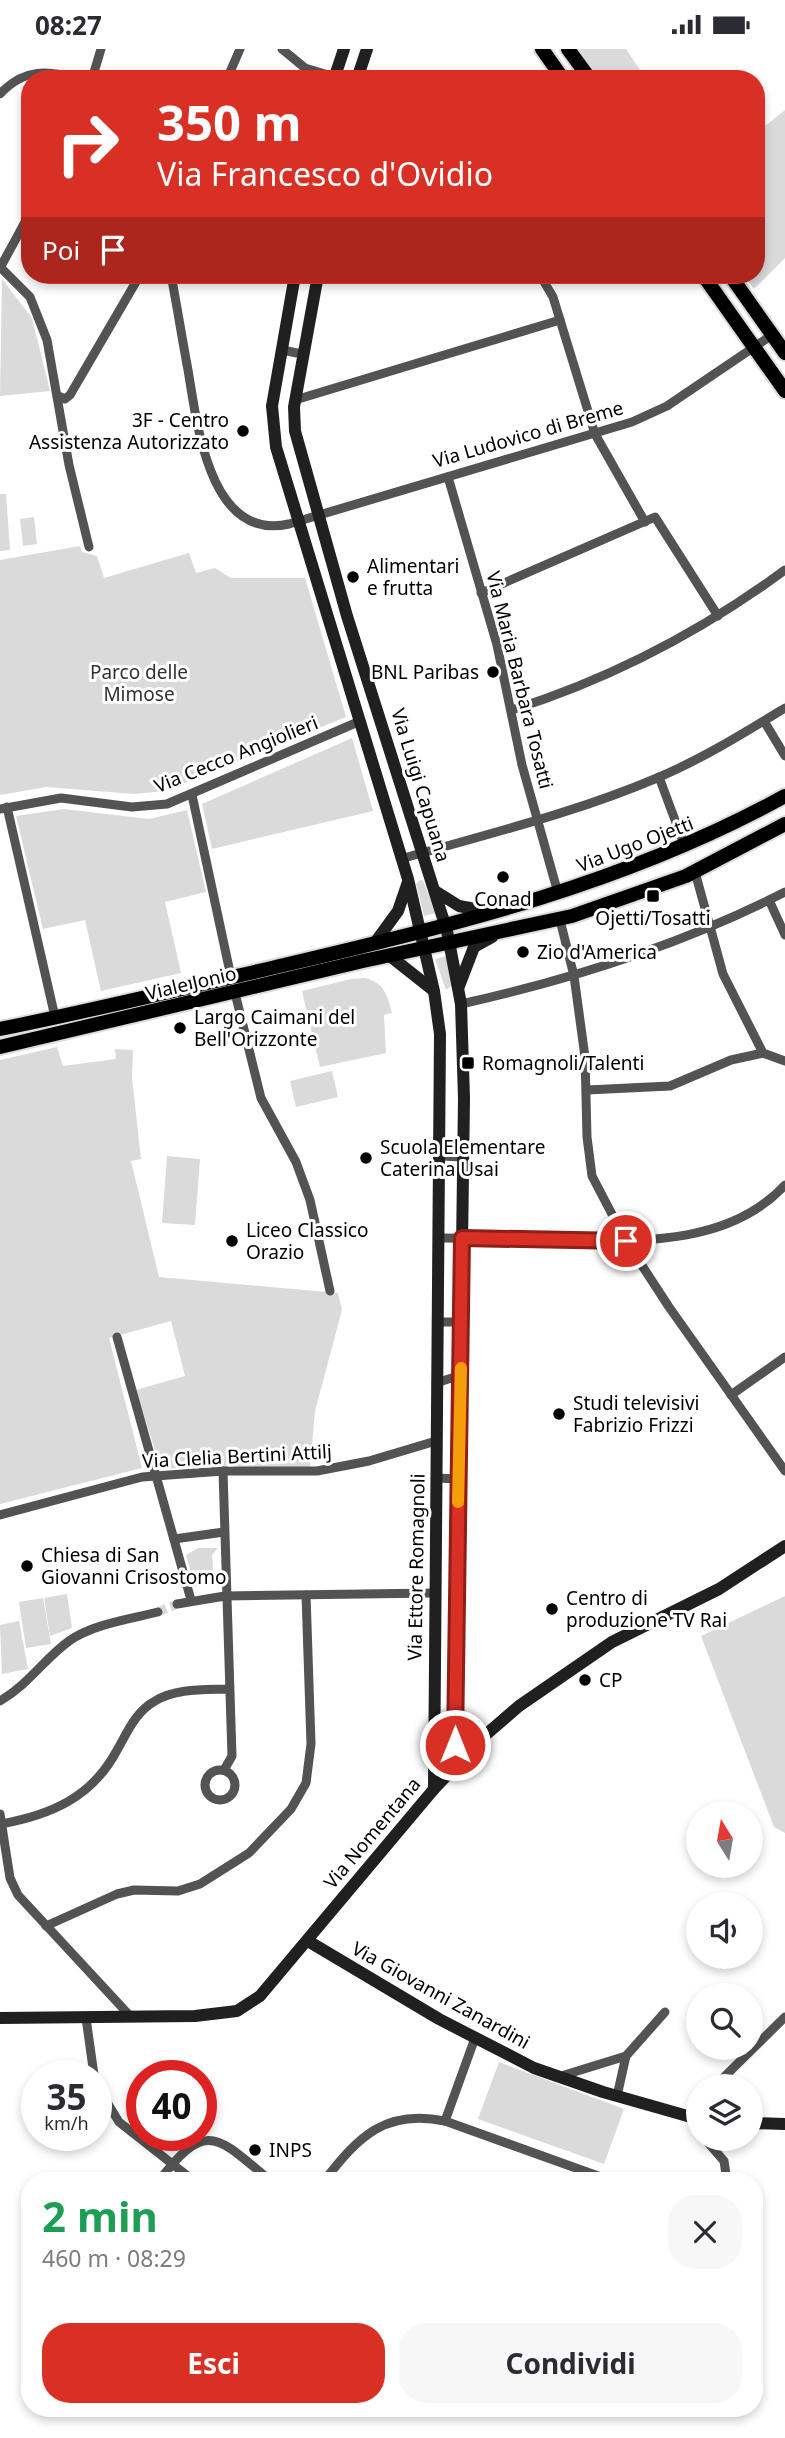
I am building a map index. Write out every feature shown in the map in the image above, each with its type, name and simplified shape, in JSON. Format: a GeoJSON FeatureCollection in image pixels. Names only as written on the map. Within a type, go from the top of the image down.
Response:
{"type":"FeatureCollection","features":[{"type":"Feature","properties":{"kind":"main road"},"geometry":{"type":"LineString","coordinates":[[542,49],[557,70]]}},
{"type":"Feature","properties":{"kind":"main road"},"geometry":{"type":"LineString","coordinates":[[568,49],[583,70]]}},
{"type":"Feature","properties":{"kind":"main road"},"geometry":{"type":"LineString","coordinates":[[709,284],[785,391]]}},
{"type":"Feature","properties":{"kind":"main road"},"geometry":{"type":"LineString","coordinates":[[736,284],[785,353]]}},
{"type":"Feature","properties":{"kind":"main road","name":"Via Ugo Ojetti"},"geometry":{"type":"LineString","coordinates":[[421,933],[558,893],[685,847],[785,796]]}},
{"type":"Feature","properties":{"kind":"main road"},"geometry":{"type":"LineString","coordinates":[[498,934],[559,920],[695,872],[785,824]]}},
{"type":"Feature","properties":{"kind":"main road","name":"Viale Jonio"},"geometry":{"type":"LineString","coordinates":[[0,1029],[421,933]]}},
{"type":"Feature","properties":{"kind":"main road","name":"Viale Jonio"},"geometry":{"type":"LineString","coordinates":[[0,1047],[390,956],[498,934]]}},
{"type":"Feature","properties":{"kind":"street"},"geometry":{"type":"LineString","coordinates":[[95,70],[102,49]]}},
{"type":"Feature","properties":{"kind":"street"},"geometry":{"type":"LineString","coordinates":[[231,70],[240,49]]}},
{"type":"Feature","properties":{"kind":"street"},"geometry":{"type":"LineString","coordinates":[[282,49],[311,70]]}},
{"type":"Feature","properties":{"kind":"street"},"geometry":{"type":"LineString","coordinates":[[337,70],[344,49]]}},
{"type":"Feature","properties":{"kind":"street"},"geometry":{"type":"LineString","coordinates":[[361,70],[367,49]]}},
{"type":"Feature","properties":{"kind":"street"},"geometry":{"type":"LineString","coordinates":[[0,94],[21,76]]}},
{"type":"Feature","properties":{"kind":"street"},"geometry":{"type":"LineString","coordinates":[[21,229],[0,267],[30,297],[40,318],[58,396],[69,465],[89,547]]}},
{"type":"Feature","properties":{"kind":"street"},"geometry":{"type":"LineString","coordinates":[[58,396],[65,399],[70,395],[135,284]]}},
{"type":"Feature","properties":{"kind":"street","name":"Via Ludovico di Breme"},"geometry":{"type":"LineString","coordinates":[[173,284],[197,423],[210,469],[229,502],[248,519],[272,527],[594,434],[659,411],[772,335]]}},
{"type":"Feature","properties":{"kind":"street"},"geometry":{"type":"LineString","coordinates":[[293,284],[272,424],[297,521],[408,882],[398,911],[374,944]]}},
{"type":"Feature","properties":{"kind":"street","name":"Via Luigi Capuana"},"geometry":{"type":"LineString","coordinates":[[316,284],[295,400],[296,438],[430,877],[418,876],[408,882]]}},
{"type":"Feature","properties":{"kind":"street"},"geometry":{"type":"LineString","coordinates":[[545,284],[553,297],[594,434],[645,522]]}},
{"type":"Feature","properties":{"kind":"street"},"geometry":{"type":"LineString","coordinates":[[295,400],[560,320]]}},
{"type":"Feature","properties":{"kind":"street"},"geometry":{"type":"LineString","coordinates":[[282,350],[303,354]]}},
{"type":"Feature","properties":{"kind":"street","name":"Via Maria Barbara Tosatti"},"geometry":{"type":"LineString","coordinates":[[448,477],[512,710],[537,821],[558,893]]}},
{"type":"Feature","properties":{"kind":"street"},"geometry":{"type":"LineString","coordinates":[[481,593],[655,517],[718,616]]}},
{"type":"Feature","properties":{"kind":"street"},"geometry":{"type":"LineString","coordinates":[[512,710],[608,673],[718,616],[785,570]]}},
{"type":"Feature","properties":{"kind":"street"},"geometry":{"type":"LineString","coordinates":[[401,859],[537,821],[659,777],[785,708]]}},
{"type":"Feature","properties":{"kind":"street"},"geometry":{"type":"LineString","coordinates":[[764,721],[785,756]]}},
{"type":"Feature","properties":{"kind":"street","name":"Via Cecco Angiolieri"},"geometry":{"type":"LineString","coordinates":[[4,808],[61,797],[147,808],[192,795],[359,722]]}},
{"type":"Feature","properties":{"kind":"street"},"geometry":{"type":"LineString","coordinates":[[659,777],[685,847]]}},
{"type":"Feature","properties":{"kind":"street"},"geometry":{"type":"LineString","coordinates":[[192,795],[232,977]]}},
{"type":"Feature","properties":{"kind":"street"},"geometry":{"type":"LineString","coordinates":[[4,808],[55,1017]]}},
{"type":"Feature","properties":{"kind":"street"},"geometry":{"type":"LineString","coordinates":[[695,872],[723,974],[763,1053]]}},
{"type":"Feature","properties":{"kind":"street"},"geometry":{"type":"LineString","coordinates":[[430,877],[446,926],[461,1004],[461,1375],[455,1768]]}},
{"type":"Feature","properties":{"kind":"street","name":"Via Ettore Romagnoli"},"geometry":{"type":"LineString","coordinates":[[408,882],[434,991],[442,1049],[434,1593],[435,1789]]}},
{"type":"Feature","properties":{"kind":"street"},"geometry":{"type":"LineString","coordinates":[[435,891],[459,906],[492,912]]}},
{"type":"Feature","properties":{"kind":"street"},"geometry":{"type":"LineString","coordinates":[[437,1007],[461,1004],[574,977],[711,926],[785,892]]}},
{"type":"Feature","properties":{"kind":"street"},"geometry":{"type":"LineString","coordinates":[[768,900],[785,935]]}},
{"type":"Feature","properties":{"kind":"street"},"geometry":{"type":"LineString","coordinates":[[473,918],[477,938]]}},
{"type":"Feature","properties":{"kind":"street"},"geometry":{"type":"LineString","coordinates":[[559,920],[574,977],[587,1090],[587,1137],[592,1176],[626,1241],[785,1471]]}},
{"type":"Feature","properties":{"kind":"street"},"geometry":{"type":"LineString","coordinates":[[459,986],[474,947],[498,934]]}},
{"type":"Feature","properties":{"kind":"street"},"geometry":{"type":"LineString","coordinates":[[390,956],[434,991]]}},
{"type":"Feature","properties":{"kind":"street"},"geometry":{"type":"LineString","coordinates":[[235,993],[261,1098],[296,1162],[310,1200],[330,1291]]}},
{"type":"Feature","properties":{"kind":"street"},"geometry":{"type":"LineString","coordinates":[[587,1090],[670,1086],[731,1060],[763,1053],[785,1061]]}},
{"type":"Feature","properties":{"kind":"street"},"geometry":{"type":"LineString","coordinates":[[441,1156],[462,1157]]}},
{"type":"Feature","properties":{"kind":"street"},"geometry":{"type":"LineString","coordinates":[[440,1238],[626,1241],[668,1238],[717,1227],[761,1206],[785,1185]]}},
{"type":"Feature","properties":{"kind":"street"},"geometry":{"type":"LineString","coordinates":[[437,1322],[461,1322]]}},
{"type":"Feature","properties":{"kind":"street"},"geometry":{"type":"LineString","coordinates":[[117,1337],[150,1463],[158,1475],[191,1600]]}},
{"type":"Feature","properties":{"kind":"street"},"geometry":{"type":"LineString","coordinates":[[731,1395],[785,1357]]}},
{"type":"Feature","properties":{"kind":"street"},"geometry":{"type":"LineString","coordinates":[[436,1384],[461,1375]]}},
{"type":"Feature","properties":{"kind":"street","name":"Via Clelia Bertini Attilj"},"geometry":{"type":"LineString","coordinates":[[0,1515],[158,1475],[223,1471],[317,1471],[380,1458],[436,1441]]}},
{"type":"Feature","properties":{"kind":"street"},"geometry":{"type":"LineString","coordinates":[[223,1471],[232,1756],[224,1770]]}},
{"type":"Feature","properties":{"kind":"street"},"geometry":{"type":"LineString","coordinates":[[436,1478],[458,1479]]}},
{"type":"Feature","properties":{"kind":"street"},"geometry":{"type":"LineString","coordinates":[[174,1539],[224,1532]]}},
{"type":"Feature","properties":{"kind":"street","name":"Via Nomentana"},"geometry":{"type":"LineString","coordinates":[[0,2018],[211,2015],[242,2009],[265,1991],[435,1789],[507,1716],[579,1664],[637,1628],[727,1585],[785,1546]]}},
{"type":"Feature","properties":{"kind":"street"},"geometry":{"type":"LineString","coordinates":[[177,1604],[225,1596],[434,1593]]}},
{"type":"Feature","properties":{"kind":"street"},"geometry":{"type":"LineString","coordinates":[[46,1926],[96,1901],[126,1891],[178,1891],[200,1884],[249,1853],[291,1809],[306,1783],[312,1744],[306,1595]]}},
{"type":"Feature","properties":{"kind":"street"},"geometry":{"type":"LineString","coordinates":[[0,1702],[34,1678],[48,1658],[72,1639],[113,1623],[158,1612]]}},
{"type":"Feature","properties":{"kind":"street"},"geometry":{"type":"LineString","coordinates":[[131,2017],[13,1887],[1,1819],[50,1812],[86,1790],[113,1757],[138,1714],[153,1701],[183,1692],[229,1689]]}},
{"type":"Feature","properties":{"kind":"street"},"geometry":{"type":"LineString","coordinates":[[433,1751],[455,1752]]}},
{"type":"Feature","properties":{"kind":"street","name":"Via Giovanni Zanardini"},"geometry":{"type":"LineString","coordinates":[[308,1941],[475,2038],[558,2077],[686,2115]]}},
{"type":"Feature","properties":{"kind":"street"},"geometry":{"type":"LineString","coordinates":[[617,2096],[626,2056],[665,2012]]}},
{"type":"Feature","properties":{"kind":"street"},"geometry":{"type":"LineString","coordinates":[[727,2074],[785,2017]]}},
{"type":"Feature","properties":{"kind":"street"},"geometry":{"type":"LineString","coordinates":[[86,2018],[92,2060]]}},
{"type":"Feature","properties":{"kind":"street"},"geometry":{"type":"LineString","coordinates":[[446,2121],[475,2038]]}},
{"type":"Feature","properties":{"kind":"street"},"geometry":{"type":"LineString","coordinates":[[558,2077],[626,2056]]}},
{"type":"Feature","properties":{"kind":"street"},"geometry":{"type":"LineString","coordinates":[[112,2110],[119,2122],[184,2172]]}},
{"type":"Feature","properties":{"kind":"street"},"geometry":{"type":"LineString","coordinates":[[331,2172],[358,2140],[377,2127],[415,2117],[446,2121],[587,2172]]}},
{"type":"Feature","properties":{"kind":"street"},"geometry":{"type":"LineString","coordinates":[[763,2122],[785,2124]]}},
{"type":"Feature","properties":{"kind":"street"},"geometry":{"type":"LineString","coordinates":[[165,2172],[194,2142],[217,2141],[260,2172]]}},
{"type":"Feature","properties":{"kind":"street"},"geometry":{"type":"LineString","coordinates":[[715,2151],[724,2161],[726,2172]]}},
{"type":"Feature","properties":{"kind":"green space"},"geometry":{"type":"Polygon","coordinates":[[[579,49],[626,49],[640,70],[594,70],[579,49]]]}},
{"type":"Feature","properties":{"kind":"green space"},"geometry":{"type":"Polygon","coordinates":[[[785,110],[785,258],[765,278],[765,126],[785,110]]]}},
{"type":"Feature","properties":{"kind":"green space"},"geometry":{"type":"Polygon","coordinates":[[[2,279],[32,318],[50,391],[0,396],[2,279]]]}},
{"type":"Feature","properties":{"kind":"green space"},"geometry":{"type":"Polygon","coordinates":[[[0,494],[6,494],[10,550],[0,551],[0,494]]]}},
{"type":"Feature","properties":{"kind":"green space"},"geometry":{"type":"Polygon","coordinates":[[[34,517],[37,544],[23,546],[20,519],[34,517]]]}},
{"type":"Feature","properties":{"kind":"green space","name":"Parco delle Mimose"},"geometry":{"type":"Polygon","coordinates":[[[80,546],[82,552],[97,556],[104,578],[189,553],[196,573],[215,568],[231,578],[305,578],[346,717],[166,791],[134,794],[46,787],[0,795],[0,560],[80,546]]]}},
{"type":"Feature","properties":{"kind":"green space"},"geometry":{"type":"Polygon","coordinates":[[[352,738],[373,811],[212,849],[202,804],[352,738]]]}},
{"type":"Feature","properties":{"kind":"green space"},"geometry":{"type":"Polygon","coordinates":[[[64,809],[149,819],[187,810],[206,892],[165,902],[181,973],[101,991],[85,920],[43,929],[16,816],[64,809]]]}},
{"type":"Feature","properties":{"kind":"green space"},"geometry":{"type":"Polygon","coordinates":[[[420,880],[423,881],[436,913],[424,916],[416,884],[420,880]]]}},
{"type":"Feature","properties":{"kind":"green space"},"geometry":{"type":"Polygon","coordinates":[[[447,956],[451,986],[446,990],[435,959],[447,956]]]}},
{"type":"Feature","properties":{"kind":"green space"},"geometry":{"type":"Polygon","coordinates":[[[365,978],[377,983],[387,995],[392,1013],[384,1015],[386,1053],[320,1067],[302,991],[365,978]]]}},
{"type":"Feature","properties":{"kind":"green space"},"geometry":{"type":"Polygon","coordinates":[[[57,1047],[63,1066],[116,1059],[115,1049],[133,1050],[132,1078],[141,1159],[131,1161],[159,1277],[338,1293],[342,1310],[315,1411],[310,1469],[234,1466],[161,1469],[136,1390],[185,1376],[171,1321],[109,1338],[142,1468],[0,1504],[0,1060],[57,1047]]]}},
{"type":"Feature","properties":{"kind":"green space"},"geometry":{"type":"Polygon","coordinates":[[[332,1071],[338,1097],[296,1107],[290,1081],[332,1071]]]}},
{"type":"Feature","properties":{"kind":"green space"},"geometry":{"type":"Polygon","coordinates":[[[167,1156],[200,1159],[195,1225],[162,1223],[167,1156]]]}},
{"type":"Feature","properties":{"kind":"green space"},"geometry":{"type":"Polygon","coordinates":[[[198,1548],[218,1548],[212,1555],[214,1577],[219,1576],[220,1583],[195,1587],[186,1555],[198,1548]]]}},
{"type":"Feature","properties":{"kind":"green space"},"geometry":{"type":"Polygon","coordinates":[[[67,1594],[72,1628],[50,1636],[44,1598],[67,1594]]]}},
{"type":"Feature","properties":{"kind":"green space"},"geometry":{"type":"Polygon","coordinates":[[[785,1596],[785,1833],[774,1827],[701,1636],[785,1596]]]}},
{"type":"Feature","properties":{"kind":"green space"},"geometry":{"type":"Polygon","coordinates":[[[43,1598],[51,1644],[26,1648],[19,1602],[43,1598]]]}},
{"type":"Feature","properties":{"kind":"green space"},"geometry":{"type":"Polygon","coordinates":[[[19,1621],[28,1669],[2,1674],[0,1625],[19,1621]]]}},
{"type":"Feature","properties":{"kind":"green space"},"geometry":{"type":"Polygon","coordinates":[[[499,2062],[624,2109],[604,2164],[478,2119],[499,2062]]]}},
{"type":"Feature","properties":{"kind":"tunnel"},"geometry":{"type":"LineString","coordinates":[[158,1612],[177,1604]]}},
{"type":"Feature","properties":{"kind":"slow traffic"},"geometry":{"type":"LineString","coordinates":[[458,1502],[461,1368]]}},
{"type":"Feature","properties":{"kind":"place","name":"3F - Centro Assistenza Autorizzato"},"geometry":{"type":"Point","coordinates":[243,431]}},
{"type":"Feature","properties":{"kind":"place","name":"Alimentari e frutta"},"geometry":{"type":"Point","coordinates":[353,577]}},
{"type":"Feature","properties":{"kind":"place","name":"BNL Paribas"},"geometry":{"type":"Point","coordinates":[493,672]}},
{"type":"Feature","properties":{"kind":"place","name":"Conad"},"geometry":{"type":"Point","coordinates":[503,877]}},
{"type":"Feature","properties":{"kind":"place","name":"Ojetti/Tosatti"},"geometry":{"type":"Point","coordinates":[653,896]}},
{"type":"Feature","properties":{"kind":"place","name":"Zio d'America"},"geometry":{"type":"Point","coordinates":[523,952]}},
{"type":"Feature","properties":{"kind":"place","name":"Largo Caimani del Bell'Orizzonte"},"geometry":{"type":"Point","coordinates":[180,1028]}},
{"type":"Feature","properties":{"kind":"place","name":"Romagnoli/Talenti"},"geometry":{"type":"Point","coordinates":[468,1063]}},
{"type":"Feature","properties":{"kind":"place","name":"Scuola Elementare Caterina Usai"},"geometry":{"type":"Point","coordinates":[366,1158]}},
{"type":"Feature","properties":{"kind":"place","name":"Liceo Classico Orazio"},"geometry":{"type":"Point","coordinates":[232,1241]}},
{"type":"Feature","properties":{"kind":"place","name":"Studi televisivi Fabrizio Frizzi"},"geometry":{"type":"Point","coordinates":[559,1414]}},
{"type":"Feature","properties":{"kind":"place","name":"Chiesa di San Giovanni Crisostomo"},"geometry":{"type":"Point","coordinates":[27,1566]}},
{"type":"Feature","properties":{"kind":"place","name":"Centro di produzione TV Rai"},"geometry":{"type":"Point","coordinates":[552,1609]}},
{"type":"Feature","properties":{"kind":"place","name":"CP"},"geometry":{"type":"Point","coordinates":[585,1680]}},
{"type":"Feature","properties":{"kind":"place","name":"INPS"},"geometry":{"type":"Point","coordinates":[255,2150]}},
{"type":"Feature","properties":{"kind":"route"},"geometry":{"type":"LineString","coordinates":[[455,1745],[462,1238],[626,1241]]}}]}
